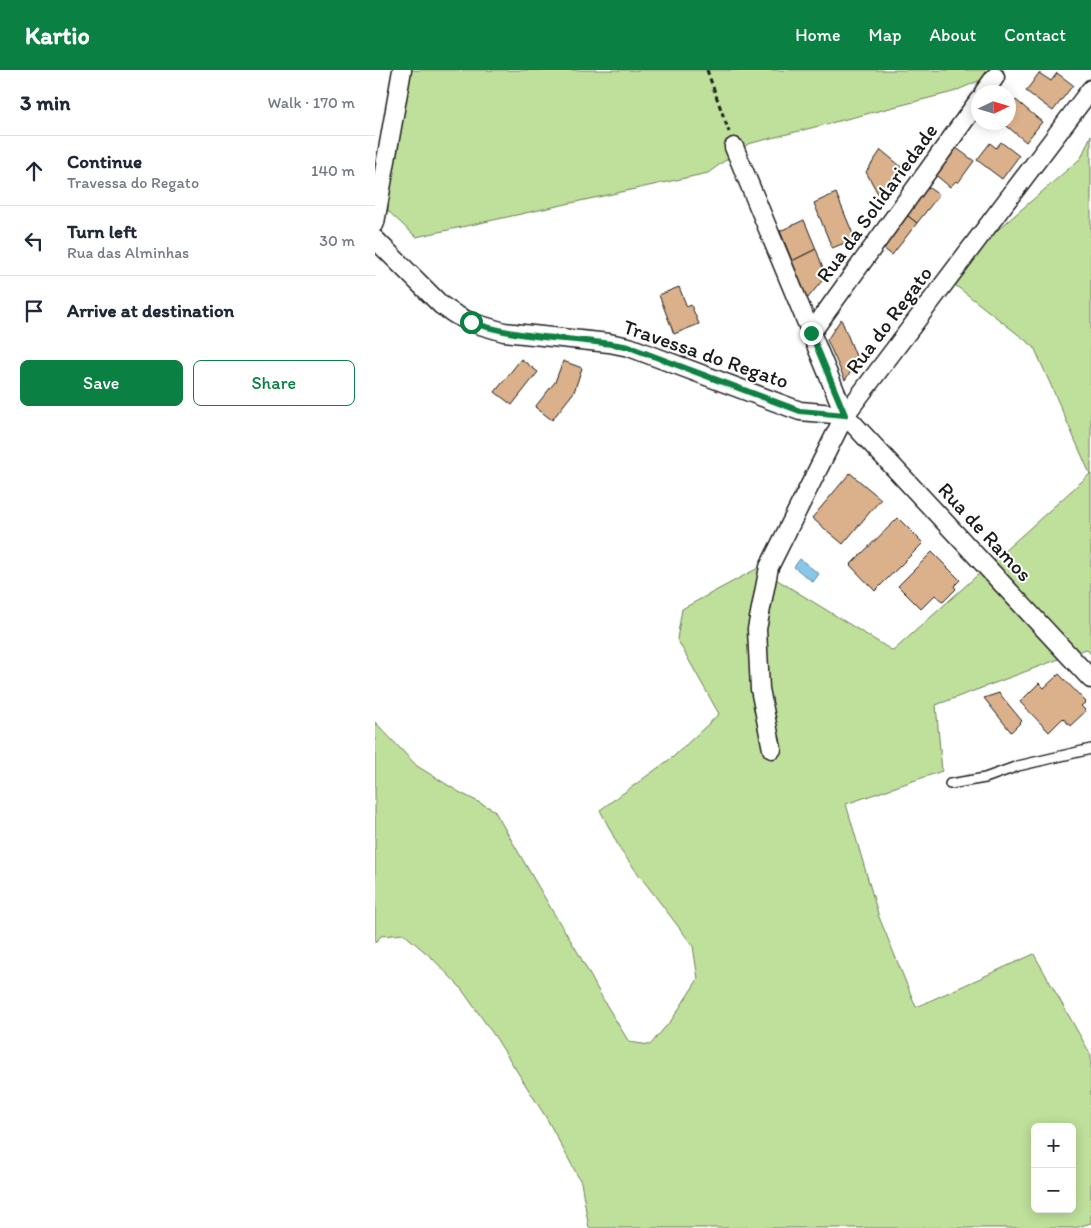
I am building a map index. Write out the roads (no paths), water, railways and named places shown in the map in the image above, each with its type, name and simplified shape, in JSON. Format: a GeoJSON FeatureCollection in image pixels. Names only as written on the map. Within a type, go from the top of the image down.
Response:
{"type":"FeatureCollection","features":[{"type":"Feature","properties":{"kind":"street"},"geometry":{"type":"LineString","coordinates":[[375,223],[402,70]]}},
{"type":"Feature","properties":{"kind":"street"},"geometry":{"type":"LineString","coordinates":[[988,85],[995,76]]}},
{"type":"Feature","properties":{"kind":"street","name":"Rua do Regato"},"geometry":{"type":"LineString","coordinates":[[772,749],[760,689],[757,629],[769,567],[845,415],[1091,89]]}},
{"type":"Feature","properties":{"kind":"street","name":"Rua da Solidariedade"},"geometry":{"type":"LineString","coordinates":[[811,333],[971,111]]}},
{"type":"Feature","properties":{"kind":"street"},"geometry":{"type":"LineString","coordinates":[[734,147],[845,415]]}},
{"type":"Feature","properties":{"kind":"street","name":"Travessa do Regato"},"geometry":{"type":"LineString","coordinates":[[375,239],[441,305],[471,322],[504,332],[609,343],[629,347],[800,411],[845,415]]}},
{"type":"Feature","properties":{"kind":"street","name":"Rua de Ramos"},"geometry":{"type":"LineString","coordinates":[[845,415],[1091,679]]}},
{"type":"Feature","properties":{"kind":"lane"},"geometry":{"type":"LineString","coordinates":[[950,784],[985,778],[1018,766],[1091,749]]}},
{"type":"Feature","properties":{"kind":"water"},"geometry":{"type":"Polygon","coordinates":[[[800,559],[819,574],[813,582],[794,567],[800,559]]]}}]}
